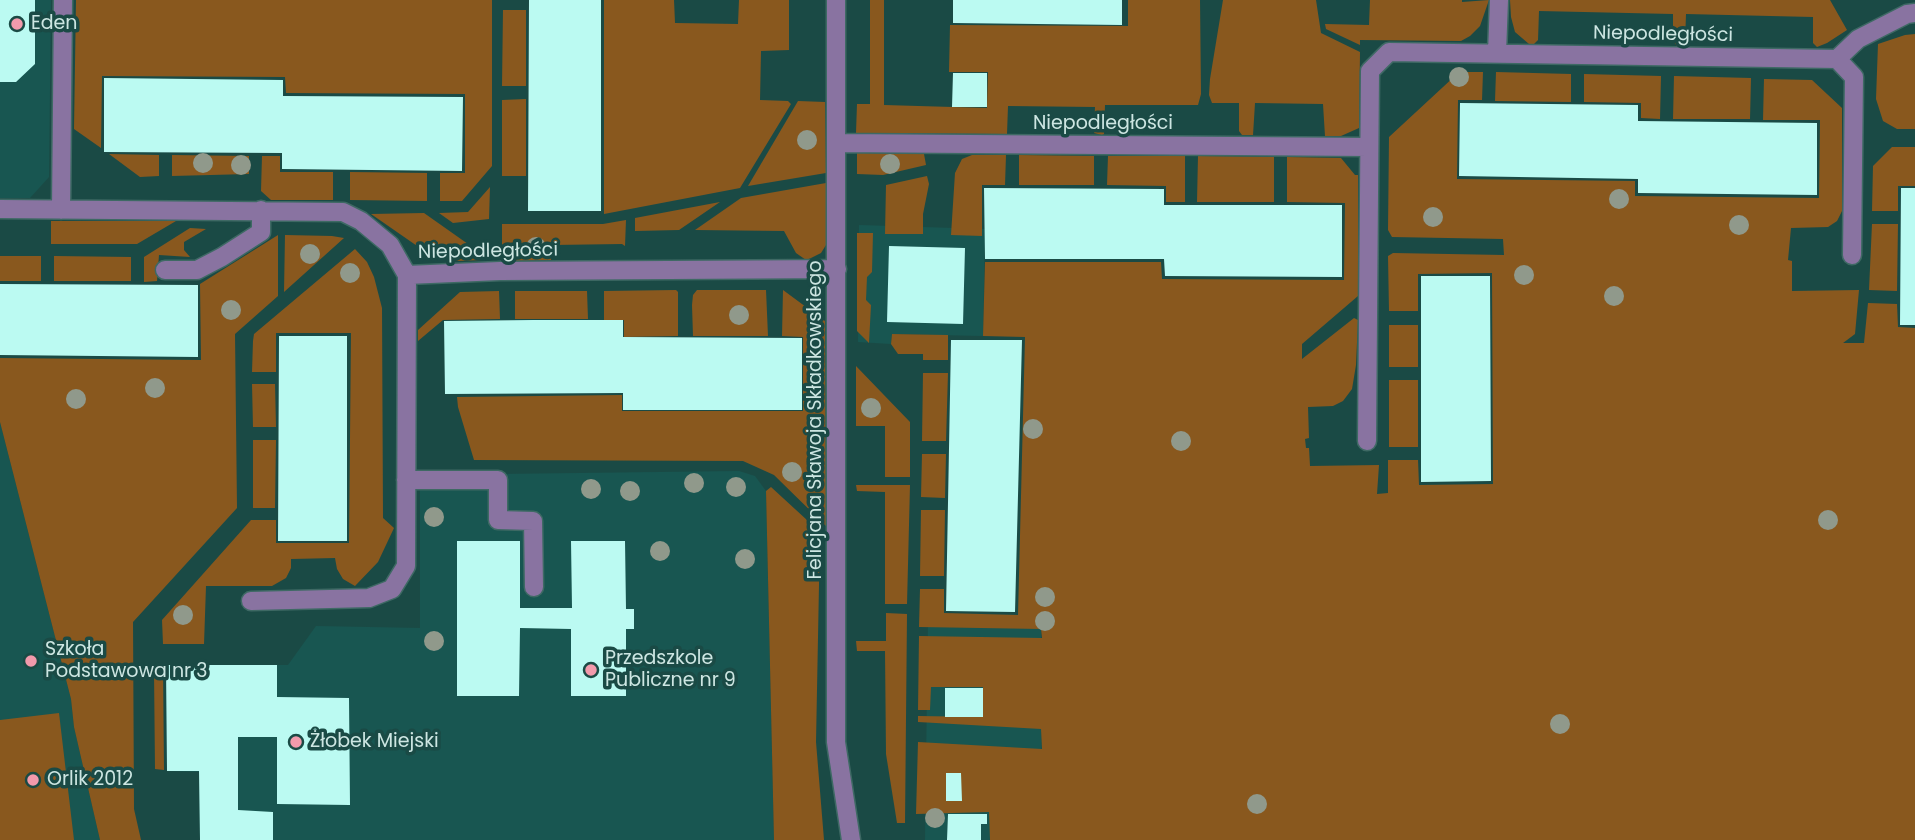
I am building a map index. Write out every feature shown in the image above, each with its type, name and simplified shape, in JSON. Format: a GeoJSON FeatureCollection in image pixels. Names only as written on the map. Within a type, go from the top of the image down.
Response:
{"type":"FeatureCollection","features":[{"type":"Feature","properties":{"kind":"street"},"geometry":{"type":"LineString","coordinates":[[61,210],[64,0]]}},
{"type":"Feature","properties":{"kind":"street","name":"Felicjana Sławoja Składkowskiego"},"geometry":{"type":"LineString","coordinates":[[836,0],[836,742],[850,840]]}},
{"type":"Feature","properties":{"kind":"street"},"geometry":{"type":"LineString","coordinates":[[1497,53],[1499,0]]}},
{"type":"Feature","properties":{"kind":"street"},"geometry":{"type":"LineString","coordinates":[[1852,255],[1854,76],[1837,59],[1858,39],[1907,14],[1915,13]]}},
{"type":"Feature","properties":{"kind":"street","name":"Niepodległości"},"geometry":{"type":"LineString","coordinates":[[1367,441],[1370,71],[1389,52],[1837,59]]}},
{"type":"Feature","properties":{"kind":"street","name":"Niepodległości"},"geometry":{"type":"LineString","coordinates":[[837,143],[1369,147]]}},
{"type":"Feature","properties":{"kind":"street","name":"Niepodległości"},"geometry":{"type":"LineString","coordinates":[[0,209],[343,212],[361,221],[390,245],[407,275],[500,271],[837,269]]}},
{"type":"Feature","properties":{"kind":"street"},"geometry":{"type":"LineString","coordinates":[[165,270],[197,270],[222,257],[261,232],[261,211]]}},
{"type":"Feature","properties":{"kind":"street"},"geometry":{"type":"LineString","coordinates":[[251,601],[369,598],[392,589],[406,566],[407,275]]}},
{"type":"Feature","properties":{"kind":"street"},"geometry":{"type":"LineString","coordinates":[[406,480],[498,480],[498,520],[533,520],[534,587]]}},
{"type":"Feature","properties":{"kind":"shaded area"},"geometry":{"type":"Polygon","coordinates":[[[0,0],[51,0],[49,177],[30,198],[0,198],[0,0]]]}},
{"type":"Feature","properties":{"kind":"shaded area"},"geometry":{"type":"Polygon","coordinates":[[[76,0],[492,0],[492,166],[462,201],[440,201],[440,173],[465,173],[465,94],[286,93],[285,77],[102,76],[101,148],[74,129],[76,0]]]}},
{"type":"Feature","properties":{"kind":"shaded area"},"geometry":{"type":"Polygon","coordinates":[[[604,0],[674,0],[675,23],[738,24],[739,0],[789,0],[789,50],[761,51],[760,100],[788,101],[791,104],[740,188],[604,214],[604,0]]]}},
{"type":"Feature","properties":{"kind":"shaded area"},"geometry":{"type":"Polygon","coordinates":[[[870,0],[884,0],[884,105],[987,108],[988,72],[949,72],[950,25],[1128,26],[1128,0],[1200,0],[1201,94],[1198,105],[1105,105],[1102,135],[1094,133],[1095,107],[1008,106],[1007,134],[856,133],[857,104],[870,104],[870,0]]]}},
{"type":"Feature","properties":{"kind":"shaded area"},"geometry":{"type":"Polygon","coordinates":[[[1223,0],[1316,0],[1321,33],[1360,52],[1359,128],[1341,136],[1325,136],[1323,104],[1255,103],[1253,135],[1242,135],[1239,131],[1239,103],[1212,103],[1209,95],[1223,0]]]}},
{"type":"Feature","properties":{"kind":"shaded area"},"geometry":{"type":"Polygon","coordinates":[[[1370,0],[1489,0],[1480,26],[1461,41],[1360,40],[1360,45],[1326,29],[1325,24],[1369,25],[1370,0]]]}},
{"type":"Feature","properties":{"kind":"shaded area"},"geometry":{"type":"Polygon","coordinates":[[[1510,0],[1830,0],[1847,30],[1817,47],[1813,43],[1813,17],[1686,14],[1685,43],[1677,46],[1673,41],[1673,14],[1539,11],[1538,40],[1529,44],[1515,32],[1510,0]]]}},
{"type":"Feature","properties":{"kind":"shaded area"},"geometry":{"type":"Polygon","coordinates":[[[503,10],[526,10],[526,86],[502,86],[503,10]]]}},
{"type":"Feature","properties":{"kind":"shaded area"},"geometry":{"type":"Polygon","coordinates":[[[1915,34],[1915,129],[1897,129],[1883,121],[1876,99],[1878,44],[1915,34]]]}},
{"type":"Feature","properties":{"kind":"shaded area"},"geometry":{"type":"Polygon","coordinates":[[[1483,72],[1482,100],[1458,100],[1457,179],[1635,181],[1635,196],[1819,198],[1820,120],[1763,120],[1764,79],[1812,80],[1842,108],[1842,211],[1837,221],[1828,227],[1791,228],[1788,260],[1792,261],[1792,291],[1859,290],[1855,334],[1843,343],[1864,343],[1868,303],[1897,304],[1898,327],[1915,328],[1915,840],[990,840],[989,812],[916,814],[918,742],[1042,749],[1041,729],[918,722],[918,716],[983,717],[983,687],[931,687],[930,710],[918,710],[919,636],[1042,638],[1041,629],[919,627],[920,589],[944,589],[944,613],[1018,615],[1025,337],[983,336],[985,262],[1161,262],[1162,279],[1344,280],[1345,203],[1287,202],[1287,157],[1341,158],[1355,175],[1358,175],[1358,296],[1302,344],[1302,359],[1354,318],[1358,320],[1356,365],[1352,389],[1343,401],[1333,406],[1308,407],[1309,438],[1305,439],[1306,448],[1309,448],[1310,466],[1379,465],[1377,494],[1388,493],[1388,460],[1418,460],[1419,485],[1493,484],[1492,273],[1418,274],[1418,311],[1389,311],[1388,256],[1393,253],[1504,255],[1503,239],[1392,237],[1388,230],[1389,137],[1456,75],[1483,72]]]}},
{"type":"Feature","properties":{"kind":"shaded area"},"geometry":{"type":"Polygon","coordinates":[[[1496,72],[1571,74],[1571,102],[1495,101],[1496,72]]]}},
{"type":"Feature","properties":{"kind":"shaded area"},"geometry":{"type":"Polygon","coordinates":[[[1584,74],[1661,76],[1660,119],[1641,118],[1641,103],[1584,102],[1584,74]]]}},
{"type":"Feature","properties":{"kind":"shaded area"},"geometry":{"type":"Polygon","coordinates":[[[1674,76],[1751,78],[1750,119],[1673,119],[1674,76]]]}},
{"type":"Feature","properties":{"kind":"shaded area"},"geometry":{"type":"Polygon","coordinates":[[[526,99],[526,176],[502,176],[502,100],[526,99]]]}},
{"type":"Feature","properties":{"kind":"shaded area"},"geometry":{"type":"Polygon","coordinates":[[[798,101],[825,102],[826,173],[748,186],[798,101]]]}},
{"type":"Feature","properties":{"kind":"shaded area"},"geometry":{"type":"Polygon","coordinates":[[[1892,147],[1915,147],[1915,186],[1898,186],[1898,211],[1872,211],[1873,166],[1892,147]]]}},
{"type":"Feature","properties":{"kind":"shaded area"},"geometry":{"type":"Polygon","coordinates":[[[857,153],[924,154],[926,165],[883,175],[857,174],[857,153]]]}},
{"type":"Feature","properties":{"kind":"shaded area"},"geometry":{"type":"Polygon","coordinates":[[[109,154],[159,155],[159,176],[140,177],[109,154]]]}},
{"type":"Feature","properties":{"kind":"shaded area"},"geometry":{"type":"Polygon","coordinates":[[[172,155],[249,156],[249,174],[172,176],[172,155]]]}},
{"type":"Feature","properties":{"kind":"shaded area"},"geometry":{"type":"Polygon","coordinates":[[[972,155],[1006,155],[1005,185],[982,185],[982,236],[951,235],[955,173],[962,159],[972,155]]]}},
{"type":"Feature","properties":{"kind":"shaded area"},"geometry":{"type":"Polygon","coordinates":[[[1019,155],[1094,156],[1094,185],[1019,185],[1019,155]]]}},
{"type":"Feature","properties":{"kind":"shaded area"},"geometry":{"type":"Polygon","coordinates":[[[262,156],[280,156],[280,172],[333,172],[333,200],[271,200],[261,191],[262,156]]]}},
{"type":"Feature","properties":{"kind":"shaded area"},"geometry":{"type":"Polygon","coordinates":[[[1108,156],[1185,156],[1185,202],[1166,202],[1166,186],[1107,185],[1108,156]]]}},
{"type":"Feature","properties":{"kind":"shaded area"},"geometry":{"type":"Polygon","coordinates":[[[1198,156],[1274,157],[1274,202],[1197,202],[1198,156]]]}},
{"type":"Feature","properties":{"kind":"shaded area"},"geometry":{"type":"Polygon","coordinates":[[[350,172],[427,173],[427,201],[350,200],[350,172]]]}},
{"type":"Feature","properties":{"kind":"shaded area"},"geometry":{"type":"Polygon","coordinates":[[[927,176],[929,184],[923,214],[923,234],[885,234],[886,185],[927,176]]]}},
{"type":"Feature","properties":{"kind":"shaded area"},"geometry":{"type":"Polygon","coordinates":[[[826,183],[826,245],[821,253],[806,260],[796,253],[784,231],[695,230],[741,198],[826,183]]]}},
{"type":"Feature","properties":{"kind":"shaded area"},"geometry":{"type":"Polygon","coordinates":[[[490,187],[489,219],[453,223],[439,213],[468,212],[490,187]]]}},
{"type":"Feature","properties":{"kind":"shaded area"},"geometry":{"type":"Polygon","coordinates":[[[720,202],[679,230],[635,231],[635,218],[720,202]]]}},
{"type":"Feature","properties":{"kind":"shaded area"},"geometry":{"type":"Polygon","coordinates":[[[424,213],[485,256],[482,260],[458,261],[433,257],[371,214],[424,213]]]}},
{"type":"Feature","properties":{"kind":"shaded area"},"geometry":{"type":"Polygon","coordinates":[[[626,220],[625,246],[552,245],[551,260],[508,261],[502,245],[502,224],[603,224],[626,220]]]}},
{"type":"Feature","properties":{"kind":"shaded area"},"geometry":{"type":"Polygon","coordinates":[[[51,221],[176,221],[137,244],[51,244],[51,221]]]}},
{"type":"Feature","properties":{"kind":"shaded area"},"geometry":{"type":"Polygon","coordinates":[[[1872,224],[1898,224],[1897,291],[1869,290],[1872,224]]]}},
{"type":"Feature","properties":{"kind":"shaded area"},"geometry":{"type":"Polygon","coordinates":[[[859,225],[985,229],[983,336],[892,334],[891,344],[858,342],[859,225]]]}},
{"type":"Feature","properties":{"kind":"shaded area"},"geometry":{"type":"Polygon","coordinates":[[[190,228],[206,229],[184,242],[184,250],[190,257],[159,255],[157,281],[144,282],[144,257],[190,228]]]}},
{"type":"Feature","properties":{"kind":"shaded area"},"geometry":{"type":"Polygon","coordinates":[[[857,233],[873,233],[872,272],[867,277],[866,300],[871,305],[869,343],[857,331],[857,233]]]}},
{"type":"Feature","properties":{"kind":"shaded area"},"geometry":{"type":"Polygon","coordinates":[[[278,235],[278,296],[235,334],[237,508],[133,622],[134,809],[141,840],[100,840],[74,727],[71,699],[0,422],[0,358],[201,360],[200,284],[278,235]]]}},
{"type":"Feature","properties":{"kind":"shaded area"},"geometry":{"type":"Polygon","coordinates":[[[285,235],[332,236],[344,238],[284,292],[285,235]]]}},
{"type":"Feature","properties":{"kind":"shaded area"},"geometry":{"type":"Polygon","coordinates":[[[355,249],[367,262],[374,277],[382,308],[383,518],[394,528],[378,562],[355,586],[343,579],[335,558],[291,559],[291,568],[286,578],[272,586],[206,586],[204,644],[163,644],[162,620],[251,520],[276,520],[276,543],[349,543],[351,333],[276,333],[276,372],[252,372],[254,334],[355,249]]]}},
{"type":"Feature","properties":{"kind":"shaded area"},"geometry":{"type":"Polygon","coordinates":[[[0,256],[41,256],[41,281],[0,281],[0,256]]]}},
{"type":"Feature","properties":{"kind":"shaded area"},"geometry":{"type":"Polygon","coordinates":[[[54,256],[131,257],[131,281],[54,281],[54,256]]]}},
{"type":"Feature","properties":{"kind":"shaded area"},"geometry":{"type":"Polygon","coordinates":[[[676,290],[678,336],[624,337],[624,320],[604,320],[604,291],[676,290]]]}},
{"type":"Feature","properties":{"kind":"shaded area"},"geometry":{"type":"Polygon","coordinates":[[[697,290],[766,290],[768,336],[693,336],[692,305],[693,295],[697,290]]]}},
{"type":"Feature","properties":{"kind":"shaded area"},"geometry":{"type":"Polygon","coordinates":[[[783,290],[825,321],[826,526],[774,475],[743,461],[474,460],[457,397],[622,395],[622,411],[803,411],[803,337],[782,336],[783,290]]]}},
{"type":"Feature","properties":{"kind":"shaded area"},"geometry":{"type":"Polygon","coordinates":[[[499,291],[500,319],[443,320],[418,341],[418,330],[460,292],[499,291]]]}},
{"type":"Feature","properties":{"kind":"shaded area"},"geometry":{"type":"Polygon","coordinates":[[[515,291],[587,291],[588,319],[515,319],[515,291]]]}},
{"type":"Feature","properties":{"kind":"shaded area"},"geometry":{"type":"Polygon","coordinates":[[[1389,325],[1418,325],[1418,367],[1389,367],[1389,325]]]}},
{"type":"Feature","properties":{"kind":"shaded area"},"geometry":{"type":"Polygon","coordinates":[[[892,334],[948,335],[948,360],[923,360],[923,354],[898,354],[891,344],[892,334]]]}},
{"type":"Feature","properties":{"kind":"shaded area"},"geometry":{"type":"Polygon","coordinates":[[[856,366],[910,422],[910,477],[885,477],[885,426],[856,426],[856,366]]]}},
{"type":"Feature","properties":{"kind":"shaded area"},"geometry":{"type":"Polygon","coordinates":[[[923,373],[948,373],[946,441],[922,441],[923,373]]]}},
{"type":"Feature","properties":{"kind":"shaded area"},"geometry":{"type":"Polygon","coordinates":[[[1389,380],[1418,380],[1418,447],[1389,447],[1389,380]]]}},
{"type":"Feature","properties":{"kind":"shaded area"},"geometry":{"type":"Polygon","coordinates":[[[252,384],[275,384],[276,427],[253,427],[252,384]]]}},
{"type":"Feature","properties":{"kind":"shaded area","name":"Szkoła Podstawowa nr 3"},"geometry":{"type":"Polygon","coordinates":[[[0,422],[71,699],[74,727],[100,840],[0,840],[0,422]]]}},
{"type":"Feature","properties":{"kind":"shaded area"},"geometry":{"type":"Polygon","coordinates":[[[253,440],[276,440],[275,508],[253,508],[253,440]]]}},
{"type":"Feature","properties":{"kind":"shaded area"},"geometry":{"type":"Polygon","coordinates":[[[922,454],[946,454],[945,498],[921,497],[922,454]]]}},
{"type":"Feature","properties":{"kind":"shaded area","name":"Przedszkole Publiczne nr 9"},"geometry":{"type":"Polygon","coordinates":[[[739,471],[755,476],[766,491],[774,840],[200,840],[199,772],[167,771],[166,665],[288,665],[316,626],[420,628],[420,475],[739,471]]]}},
{"type":"Feature","properties":{"kind":"shaded area"},"geometry":{"type":"Polygon","coordinates":[[[856,485],[910,485],[907,604],[885,604],[885,492],[857,491],[856,485]]]}},
{"type":"Feature","properties":{"kind":"shaded area"},"geometry":{"type":"Polygon","coordinates":[[[771,487],[820,532],[816,742],[824,840],[774,840],[766,491],[771,487]]]}},
{"type":"Feature","properties":{"kind":"shaded area"},"geometry":{"type":"Polygon","coordinates":[[[921,510],[945,510],[944,576],[920,576],[921,510]]]}},
{"type":"Feature","properties":{"kind":"shaded area"},"geometry":{"type":"Polygon","coordinates":[[[886,613],[907,614],[905,823],[897,823],[886,754],[885,651],[857,651],[856,641],[886,641],[886,613]]]}},
{"type":"Feature","properties":{"kind":"shaded area"},"geometry":{"type":"Polygon","coordinates":[[[928,620],[1041,624],[1042,840],[925,840],[928,620]]]}},
{"type":"Feature","properties":{"kind":"shaded area"},"geometry":{"type":"Polygon","coordinates":[[[163,667],[164,770],[155,769],[154,670],[163,667]]]}},
{"type":"Feature","properties":{"kind":"shaded area","name":"Orlik 2012"},"geometry":{"type":"Polygon","coordinates":[[[59,713],[74,840],[0,840],[0,720],[59,713]]]}},
{"type":"Feature","properties":{"kind":"building","name":"Eden"},"geometry":{"type":"Polygon","coordinates":[[[0,0],[35,0],[35,64],[16,82],[0,82],[0,0]]]}},
{"type":"Feature","properties":{"kind":"building"},"geometry":{"type":"Polygon","coordinates":[[[529,0],[601,0],[601,211],[528,211],[529,0]]]}},
{"type":"Feature","properties":{"kind":"building"},"geometry":{"type":"Polygon","coordinates":[[[953,0],[1122,0],[1122,25],[953,23],[953,0]]]}},
{"type":"Feature","properties":{"kind":"building"},"geometry":{"type":"Polygon","coordinates":[[[953,73],[987,73],[987,107],[952,107],[953,73]]]}},
{"type":"Feature","properties":{"kind":"building"},"geometry":{"type":"Polygon","coordinates":[[[104,78],[283,80],[283,96],[463,97],[462,171],[282,169],[282,153],[104,152],[104,78]]]}},
{"type":"Feature","properties":{"kind":"building"},"geometry":{"type":"Polygon","coordinates":[[[1460,103],[1638,105],[1638,121],[1817,123],[1817,195],[1638,193],[1638,179],[1459,176],[1460,103]]]}},
{"type":"Feature","properties":{"kind":"building"},"geometry":{"type":"Polygon","coordinates":[[[984,188],[1164,189],[1164,205],[1342,205],[1342,277],[1165,276],[1164,259],[985,259],[984,188]]]}},
{"type":"Feature","properties":{"kind":"building"},"geometry":{"type":"Polygon","coordinates":[[[1901,188],[1915,188],[1915,325],[1900,325],[1901,188]]]}},
{"type":"Feature","properties":{"kind":"building"},"geometry":{"type":"Polygon","coordinates":[[[889,246],[965,248],[963,324],[887,322],[889,246]]]}},
{"type":"Feature","properties":{"kind":"building"},"geometry":{"type":"Polygon","coordinates":[[[1421,276],[1490,276],[1491,481],[1421,482],[1421,276]]]}},
{"type":"Feature","properties":{"kind":"building"},"geometry":{"type":"Polygon","coordinates":[[[0,284],[198,285],[198,357],[0,355],[0,284]]]}},
{"type":"Feature","properties":{"kind":"building"},"geometry":{"type":"Polygon","coordinates":[[[623,320],[623,337],[802,338],[802,410],[623,410],[623,393],[445,394],[444,321],[623,320]]]}},
{"type":"Feature","properties":{"kind":"building"},"geometry":{"type":"Polygon","coordinates":[[[279,336],[347,336],[347,541],[278,541],[279,336]]]}},
{"type":"Feature","properties":{"kind":"building"},"geometry":{"type":"Polygon","coordinates":[[[951,340],[1022,340],[1015,612],[946,611],[951,340]]]}},
{"type":"Feature","properties":{"kind":"building"},"geometry":{"type":"Polygon","coordinates":[[[457,541],[520,541],[520,608],[572,608],[571,541],[625,541],[626,609],[634,609],[634,629],[626,629],[626,696],[571,696],[571,629],[520,628],[519,696],[457,696],[457,541]]]}},
{"type":"Feature","properties":{"kind":"building"},"geometry":{"type":"Polygon","coordinates":[[[166,665],[277,665],[277,697],[349,698],[350,805],[277,804],[277,737],[238,737],[238,810],[273,812],[273,840],[200,840],[199,771],[167,771],[166,665]]]}},
{"type":"Feature","properties":{"kind":"building"},"geometry":{"type":"Polygon","coordinates":[[[945,688],[983,688],[983,717],[945,717],[945,688]]]}},
{"type":"Feature","properties":{"kind":"building"},"geometry":{"type":"Polygon","coordinates":[[[946,773],[961,773],[962,801],[946,801],[946,773]]]}},
{"type":"Feature","properties":{"kind":"building"},"geometry":{"type":"Polygon","coordinates":[[[948,814],[987,814],[987,824],[981,824],[981,840],[947,840],[948,814]]]}},
{"type":"Feature","properties":{"kind":"place","name":"Eden"},"geometry":{"type":"Point","coordinates":[17,24]}},
{"type":"Feature","properties":{"kind":"place","name":"Szkoła Podstawowa nr 3"},"geometry":{"type":"Point","coordinates":[31,661]}},
{"type":"Feature","properties":{"kind":"place","name":"Przedszkole Publiczne nr 9"},"geometry":{"type":"Point","coordinates":[591,670]}},
{"type":"Feature","properties":{"kind":"place","name":"Żłobek Miejski"},"geometry":{"type":"Point","coordinates":[296,742]}},
{"type":"Feature","properties":{"kind":"place","name":"Orlik 2012"},"geometry":{"type":"Point","coordinates":[33,780]}}]}
